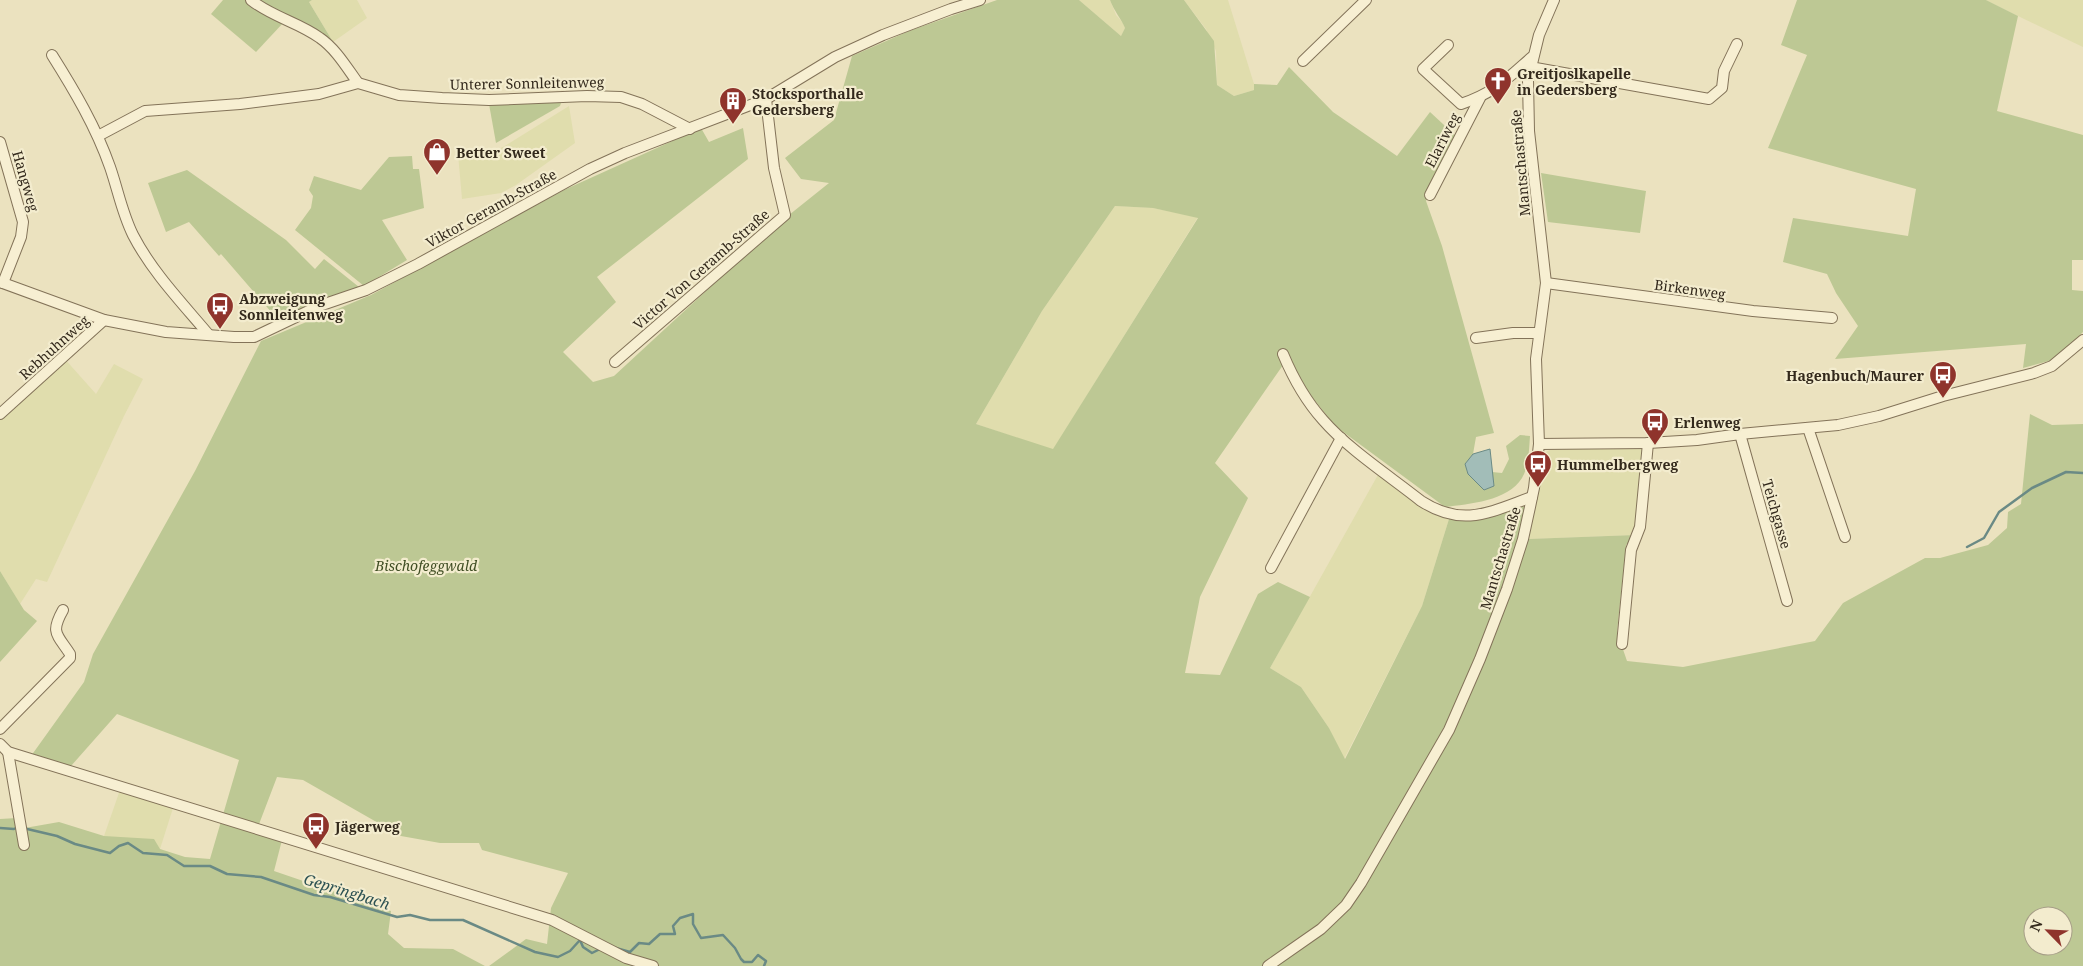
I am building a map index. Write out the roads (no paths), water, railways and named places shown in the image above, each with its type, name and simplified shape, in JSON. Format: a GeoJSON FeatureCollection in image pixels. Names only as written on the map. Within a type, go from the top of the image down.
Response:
{"type":"FeatureCollection","features":[{"type":"Feature","properties":{"kind":"street"},"geometry":{"type":"LineString","coordinates":[[98,136],[145,111],[240,104],[319,94],[358,83],[335,52],[322,39],[268,12],[251,0]]}},
{"type":"Feature","properties":{"kind":"street","name":"Viktor Geramb-Straße"},"geometry":{"type":"LineString","coordinates":[[1,283],[104,320],[166,332],[254,337],[319,306],[366,290],[418,264],[590,169],[624,153],[766,99],[836,57],[883,35],[980,0]]}},
{"type":"Feature","properties":{"kind":"street"},"geometry":{"type":"LineString","coordinates":[[1303,61],[1366,0]]}},
{"type":"Feature","properties":{"kind":"street","name":"Mantschastraße"},"geometry":{"type":"LineString","coordinates":[[1268,966],[1321,929],[1346,905],[1419,783],[1448,730],[1480,659],[1520,548],[1532,497],[1539,444],[1536,372],[1546,283],[1529,131],[1531,62],[1539,35],[1554,0]]}},
{"type":"Feature","properties":{"kind":"street"},"geometry":{"type":"LineString","coordinates":[[1531,62],[1709,99],[1722,88],[1724,71],[1737,44]]}},
{"type":"Feature","properties":{"kind":"street","name":"Elariweg"},"geometry":{"type":"LineString","coordinates":[[1448,45],[1423,69],[1461,104],[1480,98],[1494,90],[1531,62]]}},
{"type":"Feature","properties":{"kind":"street"},"geometry":{"type":"LineString","coordinates":[[52,55],[98,136],[110,166],[120,205],[132,234],[144,255],[209,335]]}},
{"type":"Feature","properties":{"kind":"street","name":"Unterer Sonnleitenweg"},"geometry":{"type":"LineString","coordinates":[[358,83],[399,95],[442,98],[489,100],[587,96],[621,97],[642,104],[690,128]]}},
{"type":"Feature","properties":{"kind":"street","name":"Elariweg"},"geometry":{"type":"LineString","coordinates":[[1430,195],[1480,98]]}},
{"type":"Feature","properties":{"kind":"street","name":"Victor Von Geramb-Straße"},"geometry":{"type":"LineString","coordinates":[[615,362],[784,215],[774,168],[766,99]]}},
{"type":"Feature","properties":{"kind":"street","name":"Hangweg"},"geometry":{"type":"LineString","coordinates":[[0,142],[23,222],[21,237],[1,283]]}},
{"type":"Feature","properties":{"kind":"street","name":"Birkenweg"},"geometry":{"type":"LineString","coordinates":[[1546,283],[1753,311],[1832,318]]}},
{"type":"Feature","properties":{"kind":"street","name":"Rebhuhnweg"},"geometry":{"type":"LineString","coordinates":[[0,414],[104,320]]}},
{"type":"Feature","properties":{"kind":"street"},"geometry":{"type":"LineString","coordinates":[[1476,338],[1513,333],[1539,333]]}},
{"type":"Feature","properties":{"kind":"street"},"geometry":{"type":"LineString","coordinates":[[1539,444],[1648,444],[1838,425],[1879,416],[1942,396],[2034,373],[2052,366],[2083,340]]}},
{"type":"Feature","properties":{"kind":"street"},"geometry":{"type":"LineString","coordinates":[[1283,354],[1293,377],[1312,407],[1340,438],[1421,502],[1435,510],[1458,516],[1486,513],[1532,497]]}},
{"type":"Feature","properties":{"kind":"street"},"geometry":{"type":"LineString","coordinates":[[1808,428],[1845,536]]}},
{"type":"Feature","properties":{"kind":"street","name":"Teichgasse"},"geometry":{"type":"LineString","coordinates":[[1740,434],[1787,601]]}},
{"type":"Feature","properties":{"kind":"street"},"geometry":{"type":"LineString","coordinates":[[1271,568],[1340,438]]}},
{"type":"Feature","properties":{"kind":"street"},"geometry":{"type":"LineString","coordinates":[[1622,644],[1631,550],[1640,527],[1648,444]]}},
{"type":"Feature","properties":{"kind":"street"},"geometry":{"type":"LineString","coordinates":[[0,729],[70,658],[70,654],[54,630],[55,622],[63,610]]}},
{"type":"Feature","properties":{"kind":"street"},"geometry":{"type":"LineString","coordinates":[[0,744],[8,752],[552,920],[626,958],[653,966]]}},
{"type":"Feature","properties":{"kind":"street"},"geometry":{"type":"LineString","coordinates":[[8,752],[24,840]]}},
{"type":"Feature","properties":{"kind":"water"},"geometry":{"type":"Polygon","coordinates":[[[1490,449],[1494,486],[1484,490],[1468,474],[1465,464],[1473,454],[1490,449]]]}},
{"type":"Feature","properties":{"kind":"waterway"},"geometry":{"type":"LineString","coordinates":[[1967,547],[1984,538],[1999,512],[2032,488],[2066,472],[2083,473]]}},
{"type":"Feature","properties":{"kind":"waterway","name":"Gepringbach"},"geometry":{"type":"LineString","coordinates":[[0,828],[14,829],[18,827]]}},
{"type":"Feature","properties":{"kind":"waterway","name":"Gepringbach"},"geometry":{"type":"LineString","coordinates":[[23,828],[57,836],[75,844],[110,853],[119,846],[128,843],[143,853],[167,855],[184,866],[210,866],[227,874],[261,877],[314,895],[330,897],[397,917],[410,915],[430,920],[463,920],[535,952],[558,957],[570,951],[580,940],[583,947],[592,953],[602,948]]}},
{"type":"Feature","properties":{"kind":"waterway","name":"Gepringbach"},"geometry":{"type":"LineString","coordinates":[[616,948],[630,952],[639,943],[649,944],[660,934],[675,934],[673,926],[680,918],[693,914],[693,924],[701,938],[723,935],[744,962],[752,962],[758,955],[766,961],[764,966]]}},
{"type":"Feature","properties":{"kind":"place","name":"Greitjoslkapelle in Gedersberg"},"geometry":{"type":"Point","coordinates":[1498,105]}},
{"type":"Feature","properties":{"kind":"place","name":"Stocksporthalle Gedersberg"},"geometry":{"type":"Point","coordinates":[733,125]}},
{"type":"Feature","properties":{"kind":"place","name":"Better Sweet"},"geometry":{"type":"Point","coordinates":[437,176]}},
{"type":"Feature","properties":{"kind":"place","name":"Abzweigung Sonnleitenweg"},"geometry":{"type":"Point","coordinates":[220,330]}},
{"type":"Feature","properties":{"kind":"place","name":"Hagenbuch/Maurer"},"geometry":{"type":"Point","coordinates":[1943,399]}},
{"type":"Feature","properties":{"kind":"place","name":"Erlenweg"},"geometry":{"type":"Point","coordinates":[1655,446]}},
{"type":"Feature","properties":{"kind":"place","name":"Hummelbergweg"},"geometry":{"type":"Point","coordinates":[1538,488]}},
{"type":"Feature","properties":{"kind":"place","name":"Jägerweg"},"geometry":{"type":"Point","coordinates":[316,850]}},
{"type":"Feature","properties":{"kind":"park label","name":"Bischofeggwald"},"geometry":{"type":"Point","coordinates":[426,565]}}]}
